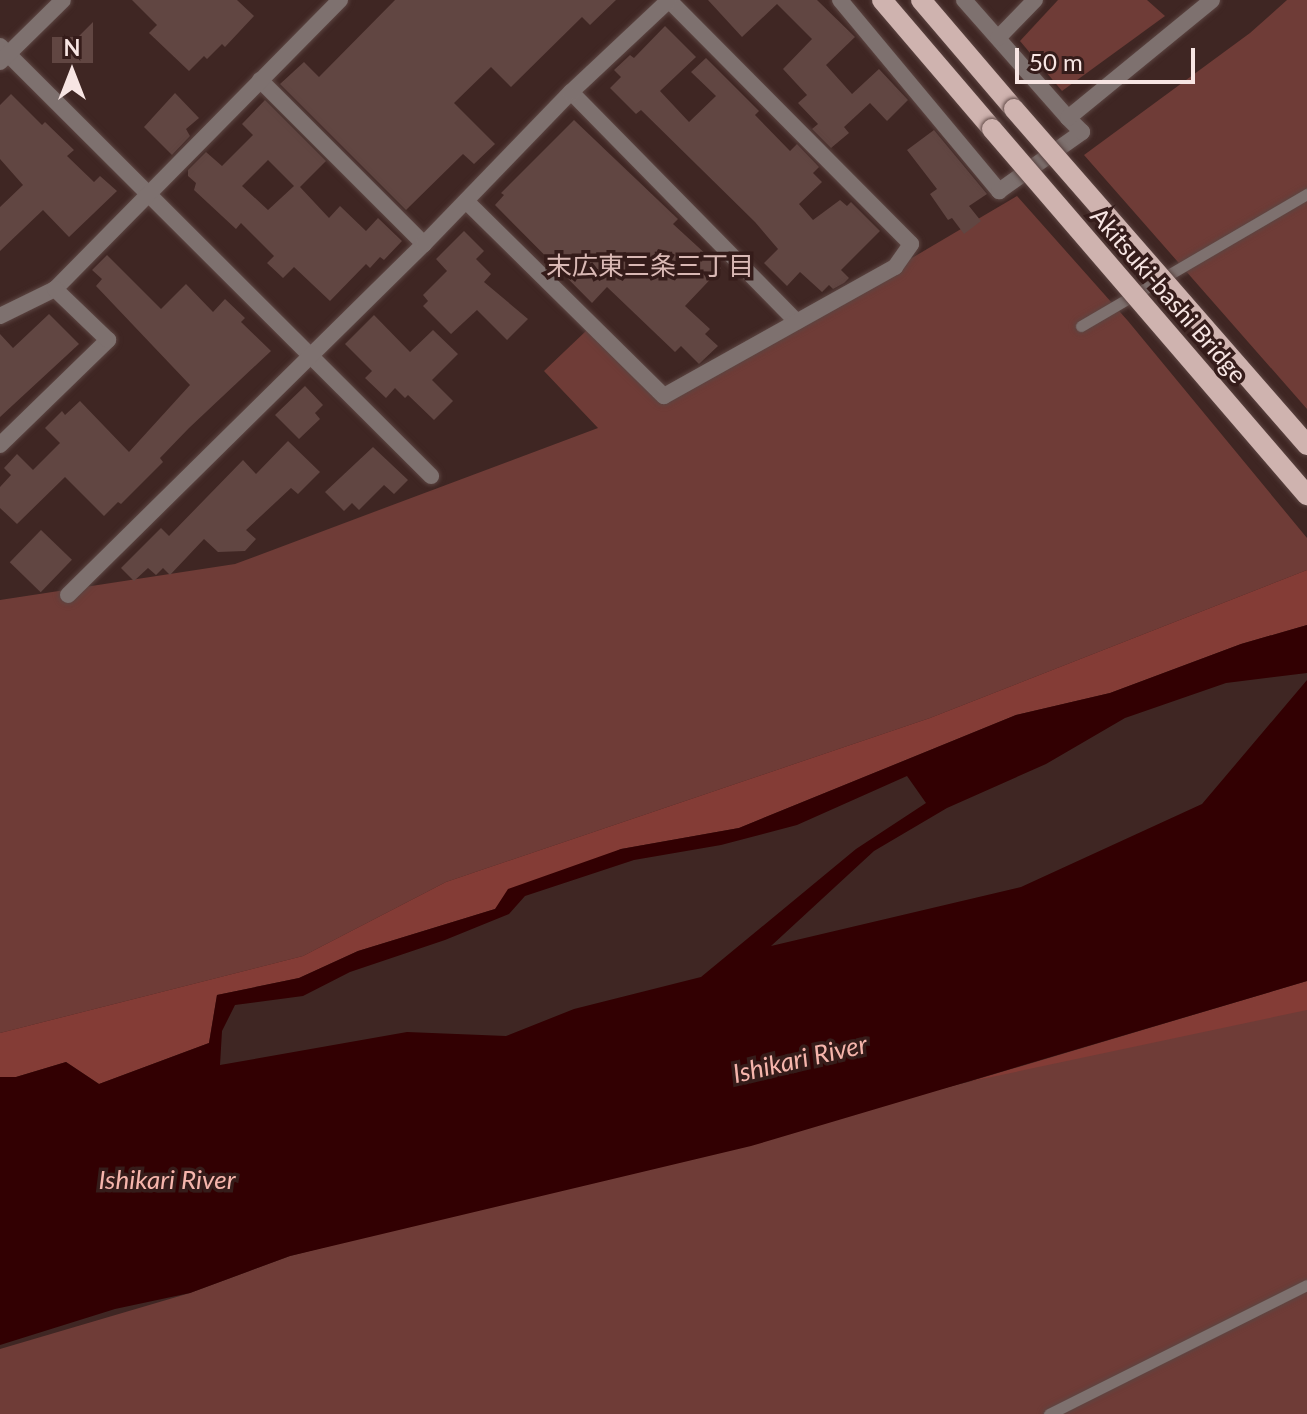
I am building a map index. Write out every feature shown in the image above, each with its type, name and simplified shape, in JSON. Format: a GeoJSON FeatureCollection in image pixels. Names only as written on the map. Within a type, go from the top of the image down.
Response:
{"type":"FeatureCollection","features":[{"type":"Feature","properties":{"kind":"main road","name":"Akitsuki-bashi Bridge"},"geometry":{"type":"LineString","coordinates":[[882,0],[1307,495]]}},
{"type":"Feature","properties":{"kind":"main road","name":"Akitsuki-bashi Bridge"},"geometry":{"type":"LineString","coordinates":[[921,0],[1307,445]]}},
{"type":"Feature","properties":{"kind":"street"},"geometry":{"type":"LineString","coordinates":[[63,0],[3,54],[148,192],[309,358],[431,476]]}},
{"type":"Feature","properties":{"kind":"street"},"geometry":{"type":"LineString","coordinates":[[0,316],[55,289],[340,0]]}},
{"type":"Feature","properties":{"kind":"street"},"geometry":{"type":"LineString","coordinates":[[68,595],[424,244],[571,92],[669,0],[911,244],[895,267],[664,396],[466,201]]}},
{"type":"Feature","properties":{"kind":"street"},"geometry":{"type":"LineString","coordinates":[[840,0],[999,191],[1082,132],[964,0]]}},
{"type":"Feature","properties":{"kind":"street"},"geometry":{"type":"LineString","coordinates":[[998,38],[1035,0]]}},
{"type":"Feature","properties":{"kind":"street"},"geometry":{"type":"LineString","coordinates":[[1068,118],[1212,0]]}},
{"type":"Feature","properties":{"kind":"street"},"geometry":{"type":"LineString","coordinates":[[260,80],[424,244]]}},
{"type":"Feature","properties":{"kind":"street"},"geometry":{"type":"LineString","coordinates":[[571,92],[797,322]]}},
{"type":"Feature","properties":{"kind":"street"},"geometry":{"type":"LineString","coordinates":[[0,445],[108,340],[55,289]]}},
{"type":"Feature","properties":{"kind":"lane"},"geometry":{"type":"LineString","coordinates":[[1081,326],[1307,194]]}},
{"type":"Feature","properties":{"kind":"lane"},"geometry":{"type":"LineString","coordinates":[[1049,1414],[1307,1285]]}},
{"type":"Feature","properties":{"kind":"shaded area"},"geometry":{"type":"Polygon","coordinates":[[[1058,0],[1147,0],[1165,16],[1062,91],[1020,41],[1058,0]]]}},
{"type":"Feature","properties":{"kind":"shaded area"},"geometry":{"type":"Polygon","coordinates":[[[1287,0],[1307,0],[1307,409],[1084,155],[1250,33],[1287,0]]]}},
{"type":"Feature","properties":{"kind":"shaded area"},"geometry":{"type":"Polygon","coordinates":[[[1017,196],[1128,321],[1307,538],[1307,570],[930,718],[446,882],[303,956],[0,1033],[0,600],[235,564],[598,428],[544,371],[587,330],[666,403],[1017,196]]]}},
{"type":"Feature","properties":{"kind":"shaded area"},"geometry":{"type":"Polygon","coordinates":[[[1307,570],[1307,625],[1241,644],[1110,693],[1016,715],[739,828],[621,849],[495,909],[358,951],[299,978],[217,995],[209,1043],[99,1084],[66,1062],[16,1077],[0,1077],[0,1033],[303,956],[446,882],[930,718],[1307,570]]]}},
{"type":"Feature","properties":{"kind":"shaded area"},"geometry":{"type":"Polygon","coordinates":[[[1307,981],[1307,1010],[968,1082],[1307,981]]]}},
{"type":"Feature","properties":{"kind":"shaded area"},"geometry":{"type":"Polygon","coordinates":[[[1307,1003],[1307,1414],[0,1414],[0,1349],[190,1293],[290,1256],[968,1082],[1307,1003]]]}},
{"type":"Feature","properties":{"kind":"water","name":"Ishikari River"},"geometry":{"type":"Polygon","coordinates":[[[1307,625],[1307,673],[1226,683],[1125,718],[1046,764],[947,808],[874,851],[771,946],[1021,887],[1202,804],[1307,680],[1307,981],[751,1146],[290,1256],[190,1293],[115,1309],[0,1345],[0,1077],[16,1077],[66,1062],[99,1084],[209,1043],[217,995],[299,978],[358,951],[495,909],[508,889],[621,849],[739,828],[1016,715],[1110,693],[1241,644],[1307,625]],[[907,776],[797,825],[721,845],[634,860],[525,896],[509,914],[445,940],[350,972],[303,996],[235,1005],[222,1031],[220,1065],[407,1032],[506,1036],[574,1009],[701,977],[856,849],[926,803],[907,776]]]}},
{"type":"Feature","properties":{"kind":"building"},"geometry":{"type":"Polygon","coordinates":[[[132,0],[237,0],[254,16],[225,47],[222,44],[207,59],[204,56],[189,71],[149,33],[157,25],[132,0]]]}},
{"type":"Feature","properties":{"kind":"building"},"geometry":{"type":"Polygon","coordinates":[[[395,0],[616,0],[590,25],[582,17],[511,87],[491,67],[454,103],[495,144],[474,164],[463,154],[406,210],[280,84],[304,62],[319,77],[395,0]]]}},
{"type":"Feature","properties":{"kind":"building"},"geometry":{"type":"Polygon","coordinates":[[[708,0],[817,0],[855,37],[826,65],[852,94],[879,69],[908,100],[887,121],[870,103],[844,127],[849,133],[831,148],[812,129],[818,124],[798,103],[807,95],[783,69],[812,39],[777,4],[742,37],[708,0]]]}},
{"type":"Feature","properties":{"kind":"building"},"geometry":{"type":"Polygon","coordinates":[[[93,22],[93,63],[52,63],[52,37],[78,37],[93,22]]]}},
{"type":"Feature","properties":{"kind":"building"},"geometry":{"type":"Polygon","coordinates":[[[665,26],[696,57],[660,91],[689,122],[716,96],[691,72],[706,58],[759,111],[755,115],[790,151],[797,144],[819,167],[813,173],[822,182],[799,204],[813,220],[840,200],[847,206],[851,202],[880,231],[841,270],[849,278],[844,283],[833,289],[829,285],[822,292],[800,272],[787,286],[764,263],[778,249],[755,222],[641,110],[636,114],[610,88],[621,77],[614,70],[630,55],[634,58],[665,26]]]}},
{"type":"Feature","properties":{"kind":"building"},"geometry":{"type":"Polygon","coordinates":[[[175,93],[199,118],[186,129],[190,136],[172,155],[144,127],[175,93]]]}},
{"type":"Feature","properties":{"kind":"building"},"geometry":{"type":"Polygon","coordinates":[[[11,94],[42,125],[45,122],[74,150],[67,156],[94,182],[100,176],[117,191],[69,237],[43,210],[0,251],[0,207],[23,185],[0,159],[0,105],[11,94]]]}},
{"type":"Feature","properties":{"kind":"building"},"geometry":{"type":"Polygon","coordinates":[[[265,100],[326,161],[300,187],[329,218],[340,206],[366,231],[378,218],[402,241],[384,260],[380,257],[370,268],[366,264],[330,301],[294,267],[283,278],[267,263],[274,256],[241,223],[236,229],[194,190],[196,183],[188,176],[188,170],[206,152],[222,166],[253,135],[242,124],[265,100]],[[268,160],[242,186],[268,210],[294,186],[268,160]]]}},
{"type":"Feature","properties":{"kind":"building"},"geometry":{"type":"Polygon","coordinates":[[[574,120],[678,219],[673,224],[721,268],[685,306],[710,329],[705,334],[718,346],[699,364],[681,346],[675,352],[607,287],[592,303],[495,205],[504,195],[501,193],[574,120]]]}},
{"type":"Feature","properties":{"kind":"building"},"geometry":{"type":"Polygon","coordinates":[[[934,130],[987,194],[969,206],[981,221],[964,234],[952,218],[948,220],[930,194],[937,189],[907,150],[934,130]]]}},
{"type":"Feature","properties":{"kind":"building"},"geometry":{"type":"Polygon","coordinates":[[[464,231],[484,251],[476,259],[491,274],[484,282],[528,319],[507,340],[477,310],[451,334],[423,306],[428,301],[423,295],[447,271],[436,259],[464,231]]]}},
{"type":"Feature","properties":{"kind":"building"},"geometry":{"type":"Polygon","coordinates":[[[107,255],[161,309],[186,284],[213,312],[225,299],[245,318],[241,322],[271,351],[189,428],[160,458],[163,462],[121,504],[118,502],[104,516],[65,477],[17,524],[0,508],[0,487],[11,475],[4,468],[17,454],[33,470],[60,443],[45,428],[62,411],[65,415],[80,401],[129,452],[190,385],[96,286],[102,279],[92,270],[107,255]]]}},
{"type":"Feature","properties":{"kind":"building"},"geometry":{"type":"Polygon","coordinates":[[[49,314],[79,344],[0,417],[0,334],[13,348],[49,314]]]}},
{"type":"Feature","properties":{"kind":"building"},"geometry":{"type":"Polygon","coordinates":[[[374,315],[410,352],[433,330],[458,354],[432,380],[453,401],[434,420],[408,395],[405,398],[395,388],[386,398],[365,378],[372,371],[345,344],[374,315]]]}},
{"type":"Feature","properties":{"kind":"building"},"geometry":{"type":"Polygon","coordinates":[[[305,386],[323,405],[315,413],[320,419],[299,439],[275,415],[305,386]]]}},
{"type":"Feature","properties":{"kind":"building"},"geometry":{"type":"Polygon","coordinates":[[[288,441],[320,472],[298,494],[291,488],[246,530],[256,539],[245,551],[218,552],[204,539],[170,575],[163,568],[156,575],[148,568],[134,581],[121,568],[161,528],[169,536],[243,460],[256,474],[288,441]]]}},
{"type":"Feature","properties":{"kind":"building"},"geometry":{"type":"Polygon","coordinates":[[[373,447],[408,480],[394,494],[384,485],[359,510],[352,503],[344,511],[325,492],[373,447]]]}},
{"type":"Feature","properties":{"kind":"building"},"geometry":{"type":"Polygon","coordinates":[[[41,530],[72,560],[41,592],[10,562],[41,530]]]}},
{"type":"Feature","properties":{"kind":"district","name":"末広東三条三丁目"},"geometry":{"type":"Point","coordinates":[650,266]}}]}
